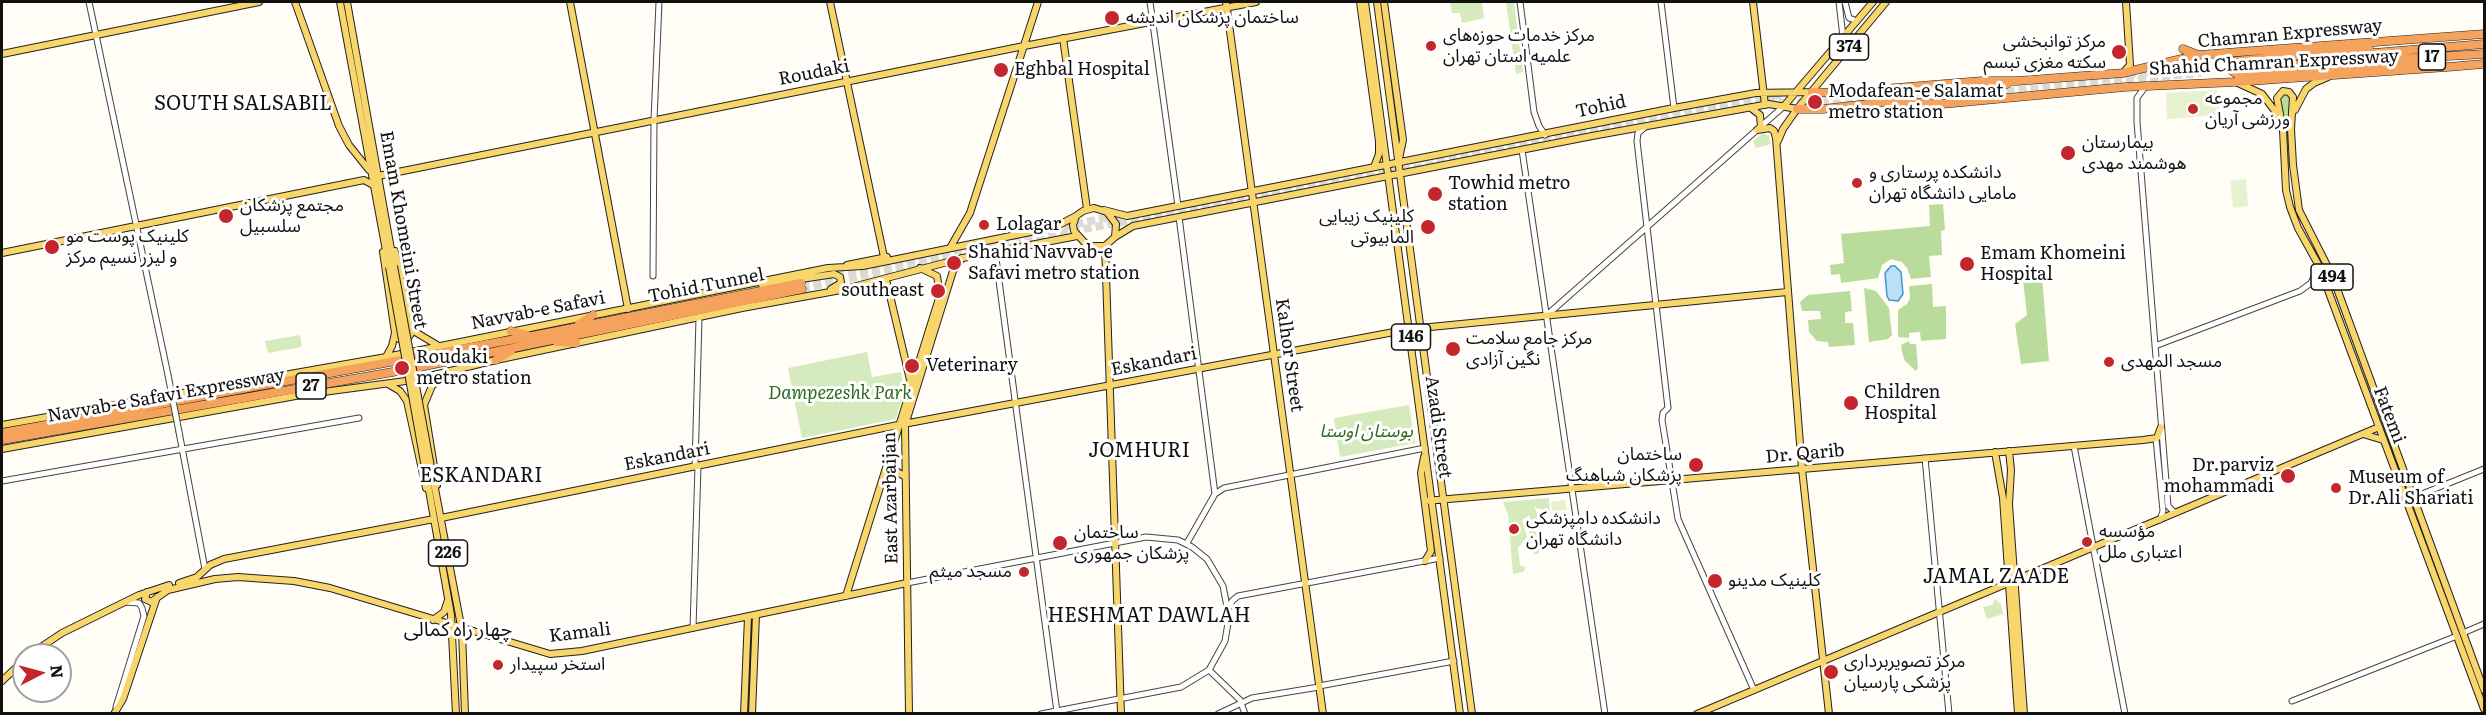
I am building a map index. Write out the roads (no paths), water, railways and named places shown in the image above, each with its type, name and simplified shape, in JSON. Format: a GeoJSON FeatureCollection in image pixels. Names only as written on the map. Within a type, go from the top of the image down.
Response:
{"type":"FeatureCollection","features":[{"type":"Feature","properties":{"kind":"highway","name":"Chamran Expressway"},"geometry":{"type":"LineString","coordinates":[[1812,92],[1834,93],[2123,73],[2198,55],[2484,34]]}},
{"type":"Feature","properties":{"kind":"highway"},"geometry":{"type":"LineString","coordinates":[[2436,38],[2413,43],[2236,61],[2231,68],[2233,73],[2238,75],[2391,66],[2484,64]]}},
{"type":"Feature","properties":{"kind":"highway","name":"Chamran Expressway"},"geometry":{"type":"LineString","coordinates":[[2484,44],[2291,63],[2484,54]]}},
{"type":"Feature","properties":{"kind":"highway"},"geometry":{"type":"LineString","coordinates":[[2183,49],[2198,55]]}},
{"type":"Feature","properties":{"kind":"highway","name":"Shahid Chamran Expressway"},"geometry":{"type":"LineString","coordinates":[[2125,87],[2333,76],[2461,66]]}},
{"type":"Feature","properties":{"kind":"highway"},"geometry":{"type":"LineString","coordinates":[[1990,100],[1960,99],[1954,97],[1954,94],[1958,91],[1997,87],[2017,81]]}},
{"type":"Feature","properties":{"kind":"highway"},"geometry":{"type":"LineString","coordinates":[[1797,109],[1823,109],[1891,101],[1935,105],[2125,87]]}},
{"type":"Feature","properties":{"kind":"highway","name":"Tohid Tunnel"},"geometry":{"type":"LineString","coordinates":[[618,323],[801,286]]}},
{"type":"Feature","properties":{"kind":"highway"},"geometry":{"type":"LineString","coordinates":[[574,327],[593,315]]}},
{"type":"Feature","properties":{"kind":"highway","name":"Navvab-e Safavi Expressway"},"geometry":{"type":"LineString","coordinates":[[2,433],[574,327],[618,323]]}},
{"type":"Feature","properties":{"kind":"highway","name":"Navvab-e Safavi Expressway"},"geometry":{"type":"LineString","coordinates":[[2,440],[399,371],[517,348],[618,323]]}},
{"type":"Feature","properties":{"kind":"highway"},"geometry":{"type":"LineString","coordinates":[[511,332],[532,336]]}},
{"type":"Feature","properties":{"kind":"highway"},"geometry":{"type":"LineString","coordinates":[[543,342],[576,343]]}},
{"type":"Feature","properties":{"kind":"highway"},"geometry":{"type":"LineString","coordinates":[[496,360],[517,348]]}},
{"type":"Feature","properties":{"kind":"main road"},"geometry":{"type":"LineString","coordinates":[[2,54],[260,2]]}},
{"type":"Feature","properties":{"kind":"main road"},"geometry":{"type":"LineString","coordinates":[[295,2],[339,126],[370,172]]}},
{"type":"Feature","properties":{"kind":"main road","name":"Emam Khomeini Street"},"geometry":{"type":"LineString","coordinates":[[340,2],[378,176],[386,236]]}},
{"type":"Feature","properties":{"kind":"main road","name":"Emam Khomeini Street"},"geometry":{"type":"LineString","coordinates":[[347,2],[370,172],[386,236],[430,479],[461,628],[465,714]]}},
{"type":"Feature","properties":{"kind":"main road"},"geometry":{"type":"LineString","coordinates":[[570,2],[628,309]]}},
{"type":"Feature","properties":{"kind":"main road"},"geometry":{"type":"LineString","coordinates":[[830,2],[884,257]]}},
{"type":"Feature","properties":{"kind":"main road"},"geometry":{"type":"LineString","coordinates":[[950,248],[970,213],[1038,2]]}},
{"type":"Feature","properties":{"kind":"main road","name":"Roudaki"},"geometry":{"type":"LineString","coordinates":[[378,176],[1153,21],[1226,4],[1256,2]]}},
{"type":"Feature","properties":{"kind":"main road"},"geometry":{"type":"LineString","coordinates":[[1360,2],[1379,141],[1379,154],[1374,167]]}},
{"type":"Feature","properties":{"kind":"main road","name":"Azadi Street"},"geometry":{"type":"LineString","coordinates":[[1365,2],[1410,329],[1425,448],[1428,500],[1440,558],[1460,714]]}},
{"type":"Feature","properties":{"kind":"main road","name":"Azadi Street"},"geometry":{"type":"LineString","coordinates":[[1377,2],[1472,714]]}},
{"type":"Feature","properties":{"kind":"main road"},"geometry":{"type":"LineString","coordinates":[[1384,2],[1403,140],[1398,163]]}},
{"type":"Feature","properties":{"kind":"main road"},"geometry":{"type":"LineString","coordinates":[[1753,2],[1765,105]]}},
{"type":"Feature","properties":{"kind":"main road","name":"374"},"geometry":{"type":"LineString","coordinates":[[1784,106],[1873,2]]}},
{"type":"Feature","properties":{"kind":"main road","name":"374"},"geometry":{"type":"LineString","coordinates":[[1797,109],[1886,2]]}},
{"type":"Feature","properties":{"kind":"main road"},"geometry":{"type":"LineString","coordinates":[[2123,73],[2130,65],[2126,2]]}},
{"type":"Feature","properties":{"kind":"main road","name":"Kalhor Street"},"geometry":{"type":"LineString","coordinates":[[1226,4],[1323,714]]}},
{"type":"Feature","properties":{"kind":"main road"},"geometry":{"type":"LineString","coordinates":[[1851,28],[1859,34]]}},
{"type":"Feature","properties":{"kind":"main road"},"geometry":{"type":"LineString","coordinates":[[1063,38],[1087,209]]}},
{"type":"Feature","properties":{"kind":"main road"},"geometry":{"type":"LineString","coordinates":[[2287,129],[2303,93],[2314,83],[2333,76]]}},
{"type":"Feature","properties":{"kind":"main road"},"geometry":{"type":"LineString","coordinates":[[2235,82],[2255,89],[2266,98],[2287,129]]}},
{"type":"Feature","properties":{"kind":"main road"},"geometry":{"type":"LineString","coordinates":[[2285,90],[2293,97],[2287,129],[2277,98],[2279,93],[2285,90]]}},
{"type":"Feature","properties":{"kind":"main road","name":"Tohid"},"geometry":{"type":"LineString","coordinates":[[1388,164],[1764,92],[1812,92]]}},
{"type":"Feature","properties":{"kind":"main road","name":"Tohid"},"geometry":{"type":"LineString","coordinates":[[1389,175],[1765,105],[1797,109]]}},
{"type":"Feature","properties":{"kind":"main road"},"geometry":{"type":"LineString","coordinates":[[1747,108],[1752,108],[1760,115],[1759,128],[1773,130],[1776,138],[1802,469],[1829,714]]}},
{"type":"Feature","properties":{"kind":"main road"},"geometry":{"type":"LineString","coordinates":[[1776,151],[1783,129],[1797,109]]}},
{"type":"Feature","properties":{"kind":"main road","name":"Fatemi"},"geometry":{"type":"LineString","coordinates":[[2287,129],[2286,190],[2290,207],[2298,228],[2319,266],[2383,440],[2409,499],[2460,634],[2484,690]]}},
{"type":"Feature","properties":{"kind":"main road","name":"Fatemi"},"geometry":{"type":"LineString","coordinates":[[2287,129],[2299,210],[2332,275],[2386,424],[2409,499]]}},
{"type":"Feature","properties":{"kind":"main road"},"geometry":{"type":"LineString","coordinates":[[1521,139],[1522,150]]}},
{"type":"Feature","properties":{"kind":"main road"},"geometry":{"type":"LineString","coordinates":[[1379,141],[1388,164],[1127,216],[1104,210],[1087,209],[1076,216],[1073,225],[1077,236],[1088,244],[1105,246],[1133,226],[1389,175]]}},
{"type":"Feature","properties":{"kind":"main road"},"geometry":{"type":"LineString","coordinates":[[2,253],[363,181],[369,181],[373,185]]}},
{"type":"Feature","properties":{"kind":"main road"},"geometry":{"type":"LineString","coordinates":[[1104,210],[1115,221],[1115,237]]}},
{"type":"Feature","properties":{"kind":"main road","name":"Navvab-e Safavi"},"geometry":{"type":"LineString","coordinates":[[2,425],[386,357],[840,267],[863,266],[1055,227],[1076,216]]}},
{"type":"Feature","properties":{"kind":"main road"},"geometry":{"type":"LineString","coordinates":[[386,236],[399,263],[412,330],[411,335],[405,340],[399,339],[395,333]]}},
{"type":"Feature","properties":{"kind":"main road"},"geometry":{"type":"LineString","coordinates":[[386,236],[383,261],[395,333],[386,357]]}},
{"type":"Feature","properties":{"kind":"main road"},"geometry":{"type":"LineString","coordinates":[[1008,236],[1010,248]]}},
{"type":"Feature","properties":{"kind":"main road"},"geometry":{"type":"LineString","coordinates":[[2,449],[301,395],[387,384],[861,284],[995,251],[1077,236]]}},
{"type":"Feature","properties":{"kind":"main road"},"geometry":{"type":"LineString","coordinates":[[1105,246],[1121,714]]}},
{"type":"Feature","properties":{"kind":"main road"},"geometry":{"type":"LineString","coordinates":[[840,267],[850,263],[923,250],[935,251]]}},
{"type":"Feature","properties":{"kind":"main road","name":"East Azarbaijan"},"geometry":{"type":"LineString","coordinates":[[901,425],[953,271],[963,258]]}},
{"type":"Feature","properties":{"kind":"main road","name":"East Azarbaijan"},"geometry":{"type":"LineString","coordinates":[[909,714],[901,425],[940,295],[937,276],[920,268]]}},
{"type":"Feature","properties":{"kind":"main road"},"geometry":{"type":"LineString","coordinates":[[742,308],[836,287],[841,280],[838,276],[830,274],[768,285],[752,284]]}},
{"type":"Feature","properties":{"kind":"main road"},"geometry":{"type":"LineString","coordinates":[[861,284],[887,283],[911,387]]}},
{"type":"Feature","properties":{"kind":"main road","name":"Eskandari"},"geometry":{"type":"LineString","coordinates":[[205,569],[224,559],[901,425],[1420,327],[1787,291]]}},
{"type":"Feature","properties":{"kind":"main road"},"geometry":{"type":"LineString","coordinates":[[412,330],[425,340],[439,346]]}},
{"type":"Feature","properties":{"kind":"main road"},"geometry":{"type":"LineString","coordinates":[[424,405],[429,390],[436,382],[454,370]]}},
{"type":"Feature","properties":{"kind":"main road"},"geometry":{"type":"LineString","coordinates":[[387,384],[403,393],[409,408],[422,477],[435,504]]}},
{"type":"Feature","properties":{"kind":"main road"},"geometry":{"type":"LineString","coordinates":[[409,408],[410,402],[415,398],[420,399],[424,405],[437,477],[435,504]]}},
{"type":"Feature","properties":{"kind":"main road"},"geometry":{"type":"LineString","coordinates":[[1697,714],[2386,424]]}},
{"type":"Feature","properties":{"kind":"main road"},"geometry":{"type":"LineString","coordinates":[[846,596],[901,425]]}},
{"type":"Feature","properties":{"kind":"main road"},"geometry":{"type":"LineString","coordinates":[[2156,439],[2161,427]]}},
{"type":"Feature","properties":{"kind":"main road"},"geometry":{"type":"LineString","coordinates":[[2362,434],[2383,440]]}},
{"type":"Feature","properties":{"kind":"main road","name":"Dr. Qarib"},"geometry":{"type":"LineString","coordinates":[[1428,500],[2156,439]]}},
{"type":"Feature","properties":{"kind":"main road"},"geometry":{"type":"LineString","coordinates":[[2009,451],[2011,470],[2009,504],[2018,714]]}},
{"type":"Feature","properties":{"kind":"main road"},"geometry":{"type":"LineString","coordinates":[[1995,452],[2003,498],[2024,714]]}},
{"type":"Feature","properties":{"kind":"main road"},"geometry":{"type":"LineString","coordinates":[[884,477],[895,471],[904,477]]}},
{"type":"Feature","properties":{"kind":"main road"},"geometry":{"type":"LineString","coordinates":[[1425,561],[1431,551],[1428,500]]}},
{"type":"Feature","properties":{"kind":"main road","name":"Emam Khomeini Street"},"geometry":{"type":"LineString","coordinates":[[438,518],[452,626],[456,714]]}},
{"type":"Feature","properties":{"kind":"main road"},"geometry":{"type":"LineString","coordinates":[[47,643],[62,633],[147,592],[197,577],[205,569]]}},
{"type":"Feature","properties":{"kind":"main road","name":"Kamali"},"geometry":{"type":"LineString","coordinates":[[157,596],[176,587],[215,579],[294,580],[330,588],[547,654],[582,651],[907,583]]}},
{"type":"Feature","properties":{"kind":"main road"},"geometry":{"type":"LineString","coordinates":[[147,592],[145,599],[147,602],[154,600],[157,596]]}},
{"type":"Feature","properties":{"kind":"main road"},"geometry":{"type":"LineString","coordinates":[[114,714],[123,699],[157,596]]}},
{"type":"Feature","properties":{"kind":"main road"},"geometry":{"type":"LineString","coordinates":[[433,620],[444,612],[449,597]]}},
{"type":"Feature","properties":{"kind":"main road"},"geometry":{"type":"LineString","coordinates":[[752,714],[756,615]]}},
{"type":"Feature","properties":{"kind":"main road"},"geometry":{"type":"LineString","coordinates":[[744,714],[748,616]]}},
{"type":"Feature","properties":{"kind":"main road","name":"Fatemi"},"geometry":{"type":"LineString","coordinates":[[2460,634],[2484,708]]}},
{"type":"Feature","properties":{"kind":"street"},"geometry":{"type":"LineString","coordinates":[[89,2],[168,375],[205,569]]}},
{"type":"Feature","properties":{"kind":"street"},"geometry":{"type":"LineString","coordinates":[[653,276],[654,120],[659,2]]}},
{"type":"Feature","properties":{"kind":"street"},"geometry":{"type":"LineString","coordinates":[[1150,2],[1178,206]]}},
{"type":"Feature","properties":{"kind":"street"},"geometry":{"type":"LineString","coordinates":[[1520,2],[1534,112],[1545,135]]}},
{"type":"Feature","properties":{"kind":"street"},"geometry":{"type":"LineString","coordinates":[[1661,2],[1674,108]]}},
{"type":"Feature","properties":{"kind":"street"},"geometry":{"type":"LineString","coordinates":[[1839,2],[1843,37]]}},
{"type":"Feature","properties":{"kind":"street"},"geometry":{"type":"LineString","coordinates":[[1845,2],[1849,18],[1857,21]]}},
{"type":"Feature","properties":{"kind":"street"},"geometry":{"type":"LineString","coordinates":[[2146,86],[2137,98],[2137,122],[2168,506],[2175,513]]}},
{"type":"Feature","properties":{"kind":"street"},"geometry":{"type":"LineString","coordinates":[[2125,87],[2132,94],[2137,122]]}},
{"type":"Feature","properties":{"kind":"street"},"geometry":{"type":"LineString","coordinates":[[1547,315],[1784,106]]}},
{"type":"Feature","properties":{"kind":"street"},"geometry":{"type":"LineString","coordinates":[[1646,126],[1638,133],[1637,141],[1668,408],[1663,413],[1662,420],[1680,525],[1754,690]]}},
{"type":"Feature","properties":{"kind":"street"},"geometry":{"type":"LineString","coordinates":[[1522,150],[1605,714]]}},
{"type":"Feature","properties":{"kind":"street"},"geometry":{"type":"LineString","coordinates":[[1179,217],[1215,494]]}},
{"type":"Feature","properties":{"kind":"street"},"geometry":{"type":"LineString","coordinates":[[995,251],[1057,712]]}},
{"type":"Feature","properties":{"kind":"street"},"geometry":{"type":"LineString","coordinates":[[2155,346],[2300,291],[2311,283],[2319,266]]}},
{"type":"Feature","properties":{"kind":"street"},"geometry":{"type":"LineString","coordinates":[[1562,301],[1561,310],[1567,313]]}},
{"type":"Feature","properties":{"kind":"street"},"geometry":{"type":"LineString","coordinates":[[1531,316],[1542,318],[1549,325]]}},
{"type":"Feature","properties":{"kind":"street"},"geometry":{"type":"LineString","coordinates":[[693,628],[699,318]]}},
{"type":"Feature","properties":{"kind":"street"},"geometry":{"type":"LineString","coordinates":[[2,481],[359,418]]}},
{"type":"Feature","properties":{"kind":"street"},"geometry":{"type":"LineString","coordinates":[[2156,439],[2163,511],[2160,519]]}},
{"type":"Feature","properties":{"kind":"street"},"geometry":{"type":"LineString","coordinates":[[2074,446],[2125,714]]}},
{"type":"Feature","properties":{"kind":"street"},"geometry":{"type":"LineString","coordinates":[[1187,543],[1215,494],[1233,485],[1425,448]]}},
{"type":"Feature","properties":{"kind":"street"},"geometry":{"type":"LineString","coordinates":[[1925,458],[1949,714]]}},
{"type":"Feature","properties":{"kind":"street"},"geometry":{"type":"LineString","coordinates":[[2409,499],[2484,468]]}},
{"type":"Feature","properties":{"kind":"street"},"geometry":{"type":"LineString","coordinates":[[907,583],[1125,540],[1165,537],[1187,543],[1207,560],[1230,594],[1238,596],[1440,558]]}},
{"type":"Feature","properties":{"kind":"street"},"geometry":{"type":"LineString","coordinates":[[1223,586],[1229,609]]}},
{"type":"Feature","properties":{"kind":"street"},"geometry":{"type":"LineString","coordinates":[[1041,714],[1182,687],[1209,670],[1226,641],[1229,609],[1232,601],[1238,596]]}},
{"type":"Feature","properties":{"kind":"street"},"geometry":{"type":"LineString","coordinates":[[114,714],[144,616],[138,603],[130,601],[122,604]]}},
{"type":"Feature","properties":{"kind":"street"},"geometry":{"type":"LineString","coordinates":[[2292,701],[2484,624]]}},
{"type":"Feature","properties":{"kind":"street"},"geometry":{"type":"LineString","coordinates":[[1218,714],[1252,698],[1454,661]]}},
{"type":"Feature","properties":{"kind":"street"},"geometry":{"type":"LineString","coordinates":[[1209,670],[1242,702],[1245,714]]}},
{"type":"Feature","properties":{"kind":"water"},"geometry":{"type":"Polygon","coordinates":[[[1891,266],[1895,266],[1901,272],[1903,294],[1898,301],[1889,300],[1887,296],[1885,273],[1891,266]]]}},
{"type":"Feature","properties":{"kind":"tunnel"},"geometry":{"type":"LineString","coordinates":[[2128,74],[2291,60]]}},
{"type":"Feature","properties":{"kind":"tunnel"},"geometry":{"type":"LineString","coordinates":[[1911,100],[2201,73]]}},
{"type":"Feature","properties":{"kind":"tunnel"},"geometry":{"type":"LineString","coordinates":[[1774,94],[1800,102],[1812,102],[1964,88]]}},
{"type":"Feature","properties":{"kind":"tunnel"},"geometry":{"type":"LineString","coordinates":[[802,289],[1034,238],[1422,167],[1499,148],[1736,104],[1769,99],[1792,106]]}},
{"type":"Feature","properties":{"kind":"tunnel"},"geometry":{"type":"LineString","coordinates":[[1052,229],[1125,214]]}},
{"type":"Feature","properties":{"kind":"tunnel"},"geometry":{"type":"LineString","coordinates":[[801,283],[943,253]]}},
{"type":"Feature","properties":{"kind":"place","name":"ساختمان پزشکان اندیشه"},"geometry":{"type":"Point","coordinates":[1112,18]}},
{"type":"Feature","properties":{"kind":"place","name":"مرکز خدمات حوزه‌های علمیه استان تهران"},"geometry":{"type":"Point","coordinates":[1431,46]}},
{"type":"Feature","properties":{"kind":"place","name":"مرکز توانبخشی سکته مغزی تبسم"},"geometry":{"type":"Point","coordinates":[2119,52]}},
{"type":"Feature","properties":{"kind":"place","name":"Eghbal Hospital"},"geometry":{"type":"Point","coordinates":[1001,70]}},
{"type":"Feature","properties":{"kind":"place","name":"Modafean-e Salamat metro station"},"geometry":{"type":"Point","coordinates":[1815,102]}},
{"type":"Feature","properties":{"kind":"place","name":"مجموعه ورزشی آریان"},"geometry":{"type":"Point","coordinates":[2193,109]}},
{"type":"Feature","properties":{"kind":"place","name":"بیمارستان هوشمند مهدی"},"geometry":{"type":"Point","coordinates":[2068,153]}},
{"type":"Feature","properties":{"kind":"place","name":"دانشکده پرستاری و مامایی دانشگاه تهران"},"geometry":{"type":"Point","coordinates":[1857,183]}},
{"type":"Feature","properties":{"kind":"place","name":"Towhid metro station"},"geometry":{"type":"Point","coordinates":[1435,194]}},
{"type":"Feature","properties":{"kind":"place","name":"مجتمع پزشکان سلسبیل"},"geometry":{"type":"Point","coordinates":[226,216]}},
{"type":"Feature","properties":{"kind":"place","name":"Lolagar"},"geometry":{"type":"Point","coordinates":[984,225]}},
{"type":"Feature","properties":{"kind":"place","name":"کلینیک زیبایی المابیوتی"},"geometry":{"type":"Point","coordinates":[1428,227]}},
{"type":"Feature","properties":{"kind":"place","name":"کلینیک پوست مو و لیزر نسیم مرکز"},"geometry":{"type":"Point","coordinates":[52,247]}},
{"type":"Feature","properties":{"kind":"place","name":"Shahid Navvab-e Safavi metro station"},"geometry":{"type":"Point","coordinates":[954,263]}},
{"type":"Feature","properties":{"kind":"place","name":"Emam Khomeini Hospital"},"geometry":{"type":"Point","coordinates":[1967,264]}},
{"type":"Feature","properties":{"kind":"place","name":"southeast"},"geometry":{"type":"Point","coordinates":[938,291]}},
{"type":"Feature","properties":{"kind":"place","name":"مرکز جامع سلامت نگین آزادی"},"geometry":{"type":"Point","coordinates":[1453,349]}},
{"type":"Feature","properties":{"kind":"place","name":"مسجد المهدی"},"geometry":{"type":"Point","coordinates":[2109,362]}},
{"type":"Feature","properties":{"kind":"place","name":"Veterinary"},"geometry":{"type":"Point","coordinates":[912,366]}},
{"type":"Feature","properties":{"kind":"place","name":"Roudaki metro station"},"geometry":{"type":"Point","coordinates":[402,368]}},
{"type":"Feature","properties":{"kind":"place","name":"Children Hospital"},"geometry":{"type":"Point","coordinates":[1851,403]}},
{"type":"Feature","properties":{"kind":"place","name":"ساختمان پزشکان شباهنگ"},"geometry":{"type":"Point","coordinates":[1696,465]}},
{"type":"Feature","properties":{"kind":"place","name":"Dr.parviz mohammadi"},"geometry":{"type":"Point","coordinates":[2288,476]}},
{"type":"Feature","properties":{"kind":"place","name":"Museum of Dr.Ali Shariati"},"geometry":{"type":"Point","coordinates":[2336,488]}},
{"type":"Feature","properties":{"kind":"place","name":"دانشکده دامپزشکی دانشگاه تهران"},"geometry":{"type":"Point","coordinates":[1514,529]}},
{"type":"Feature","properties":{"kind":"place","name":"مؤسسه اعتباری ملل"},"geometry":{"type":"Point","coordinates":[2087,542]}},
{"type":"Feature","properties":{"kind":"place","name":"ساختمان پزشکان جمهوری"},"geometry":{"type":"Point","coordinates":[1060,543]}},
{"type":"Feature","properties":{"kind":"place","name":"مسجد میثم"},"geometry":{"type":"Point","coordinates":[1024,572]}},
{"type":"Feature","properties":{"kind":"place","name":"کلینیک مدینو"},"geometry":{"type":"Point","coordinates":[1715,581]}},
{"type":"Feature","properties":{"kind":"place","name":"استخر سپیدار"},"geometry":{"type":"Point","coordinates":[498,665]}},
{"type":"Feature","properties":{"kind":"place","name":"مرکز تصویربرداری پزشکی پارسیان"},"geometry":{"type":"Point","coordinates":[1831,672]}},
{"type":"Feature","properties":{"kind":"district","name":"SOUTH SALSABIL"},"geometry":{"type":"Point","coordinates":[243,104]}},
{"type":"Feature","properties":{"kind":"district","name":"JOMHURI"},"geometry":{"type":"Point","coordinates":[1139,451]}},
{"type":"Feature","properties":{"kind":"district","name":"ESKANDARI"},"geometry":{"type":"Point","coordinates":[481,476]}},
{"type":"Feature","properties":{"kind":"district","name":"JAMAL ZAADE"},"geometry":{"type":"Point","coordinates":[1996,577]}},
{"type":"Feature","properties":{"kind":"district","name":"HESHMAT DAWLAH"},"geometry":{"type":"Point","coordinates":[1149,616]}},
{"type":"Feature","properties":{"kind":"district","name":"چهار راه کمالی"},"geometry":{"type":"Point","coordinates":[458,630]}},
{"type":"Feature","properties":{"kind":"park label","name":"Dampezeshk Park"},"geometry":{"type":"Point","coordinates":[840,394]}},
{"type":"Feature","properties":{"kind":"park label","name":"بوستان اوستا"},"geometry":{"type":"Point","coordinates":[1366,432]}}]}
